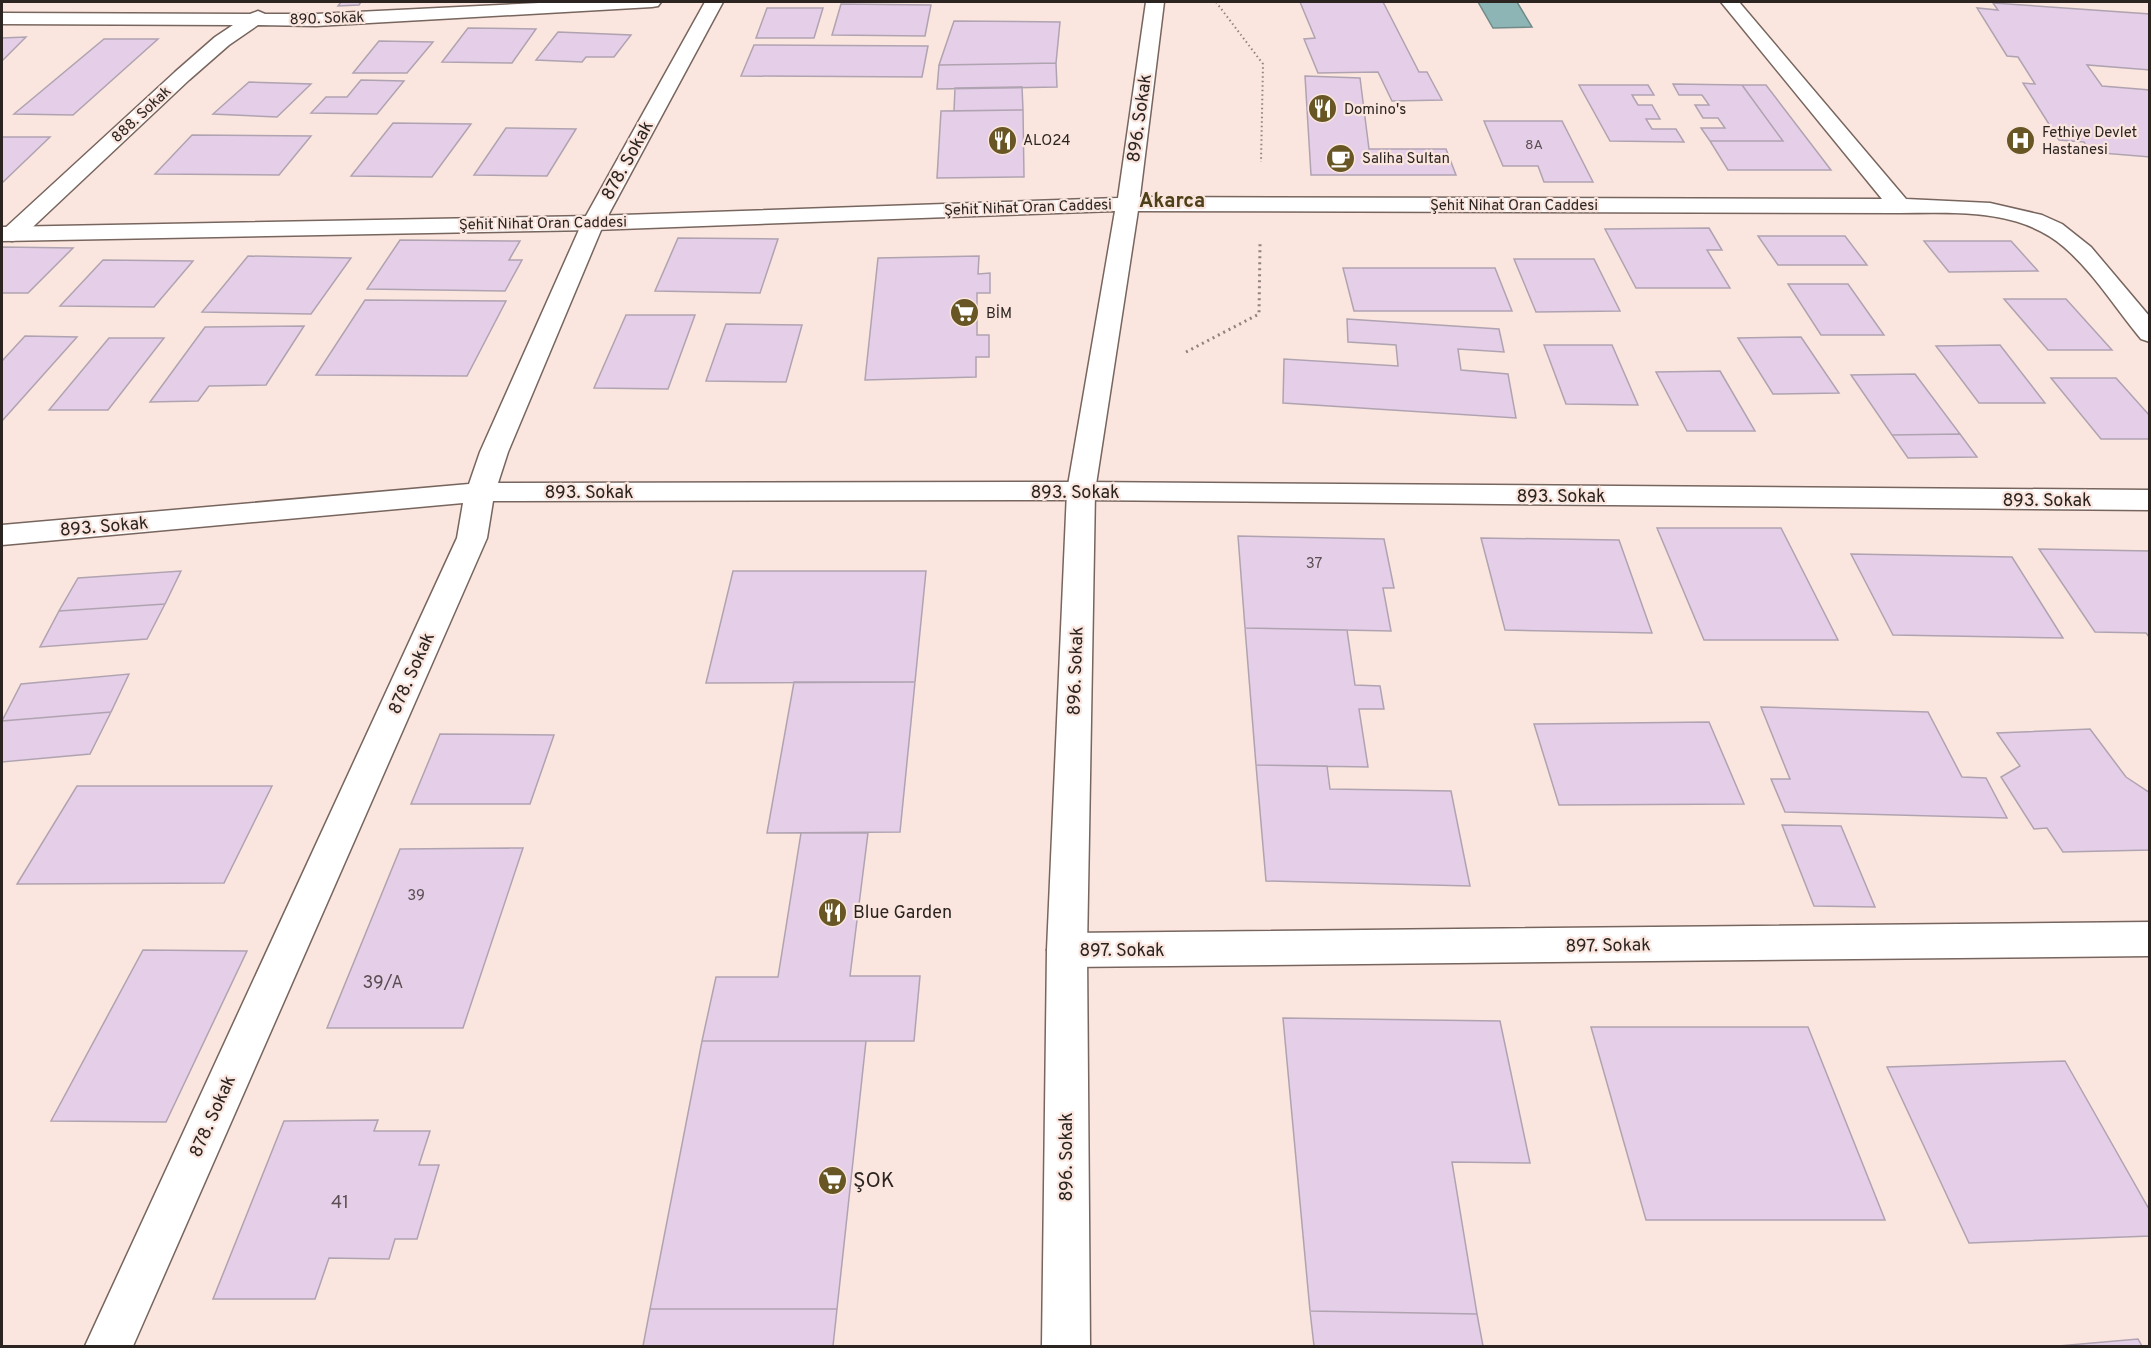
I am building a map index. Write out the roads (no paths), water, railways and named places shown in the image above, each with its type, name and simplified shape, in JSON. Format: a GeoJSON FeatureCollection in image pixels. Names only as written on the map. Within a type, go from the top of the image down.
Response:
{"type":"FeatureCollection","features":[{"type":"Feature","properties":{"kind":"street","name":"888. Sokak"},"geometry":{"type":"LineString","coordinates":[[7,234],[222,41],[255,20],[276,2]]}},
{"type":"Feature","properties":{"kind":"street","name":"890. Sokak"},"geometry":{"type":"LineString","coordinates":[[2,18],[316,20],[652,2]]}},
{"type":"Feature","properties":{"kind":"street","name":"878. Sokak"},"geometry":{"type":"LineString","coordinates":[[109,1347],[472,538],[480,492],[494,452],[593,223],[714,2]]}},
{"type":"Feature","properties":{"kind":"street","name":"896. Sokak"},"geometry":{"type":"LineString","coordinates":[[1066,1347],[1066,950],[1081,491],[1128,204],[1155,2]]}},
{"type":"Feature","properties":{"kind":"street"},"geometry":{"type":"LineString","coordinates":[[1730,2],[1900,206]]}},
{"type":"Feature","properties":{"kind":"street","name":"Şehit Nihat Oran Caddesi"},"geometry":{"type":"LineString","coordinates":[[7,234],[593,223],[1128,204],[1900,206],[1990,210],[2009,212],[2043,225],[2071,241],[2150,334]]}},
{"type":"Feature","properties":{"kind":"street","name":"893. Sokak"},"geometry":{"type":"LineString","coordinates":[[2,536],[480,492],[1081,491],[2150,500]]}},
{"type":"Feature","properties":{"kind":"street","name":"897. Sokak"},"geometry":{"type":"LineString","coordinates":[[1066,950],[2150,939]]}},
{"type":"Feature","properties":{"kind":"water"},"geometry":{"type":"Polygon","coordinates":[[[1478,2],[1517,2],[1532,27],[1493,28],[1478,2]]]}},
{"type":"Feature","properties":{"kind":"place","name":"Domino's"},"geometry":{"type":"Point","coordinates":[1323,109]}},
{"type":"Feature","properties":{"kind":"place","name":"ALO24"},"geometry":{"type":"Point","coordinates":[1002,140]}},
{"type":"Feature","properties":{"kind":"place","name":"Fethiye Devlet Hastanesi"},"geometry":{"type":"Point","coordinates":[2021,141]}},
{"type":"Feature","properties":{"kind":"place","name":"Saliha Sultan"},"geometry":{"type":"Point","coordinates":[1341,158]}},
{"type":"Feature","properties":{"kind":"place","name":"BİM"},"geometry":{"type":"Point","coordinates":[965,313]}},
{"type":"Feature","properties":{"kind":"place","name":"Blue Garden"},"geometry":{"type":"Point","coordinates":[832,912]}},
{"type":"Feature","properties":{"kind":"place","name":"ŞOK"},"geometry":{"type":"Point","coordinates":[832,1180]}},
{"type":"Feature","properties":{"kind":"district","name":"Akarca"},"geometry":{"type":"Point","coordinates":[1172,200]}}]}
